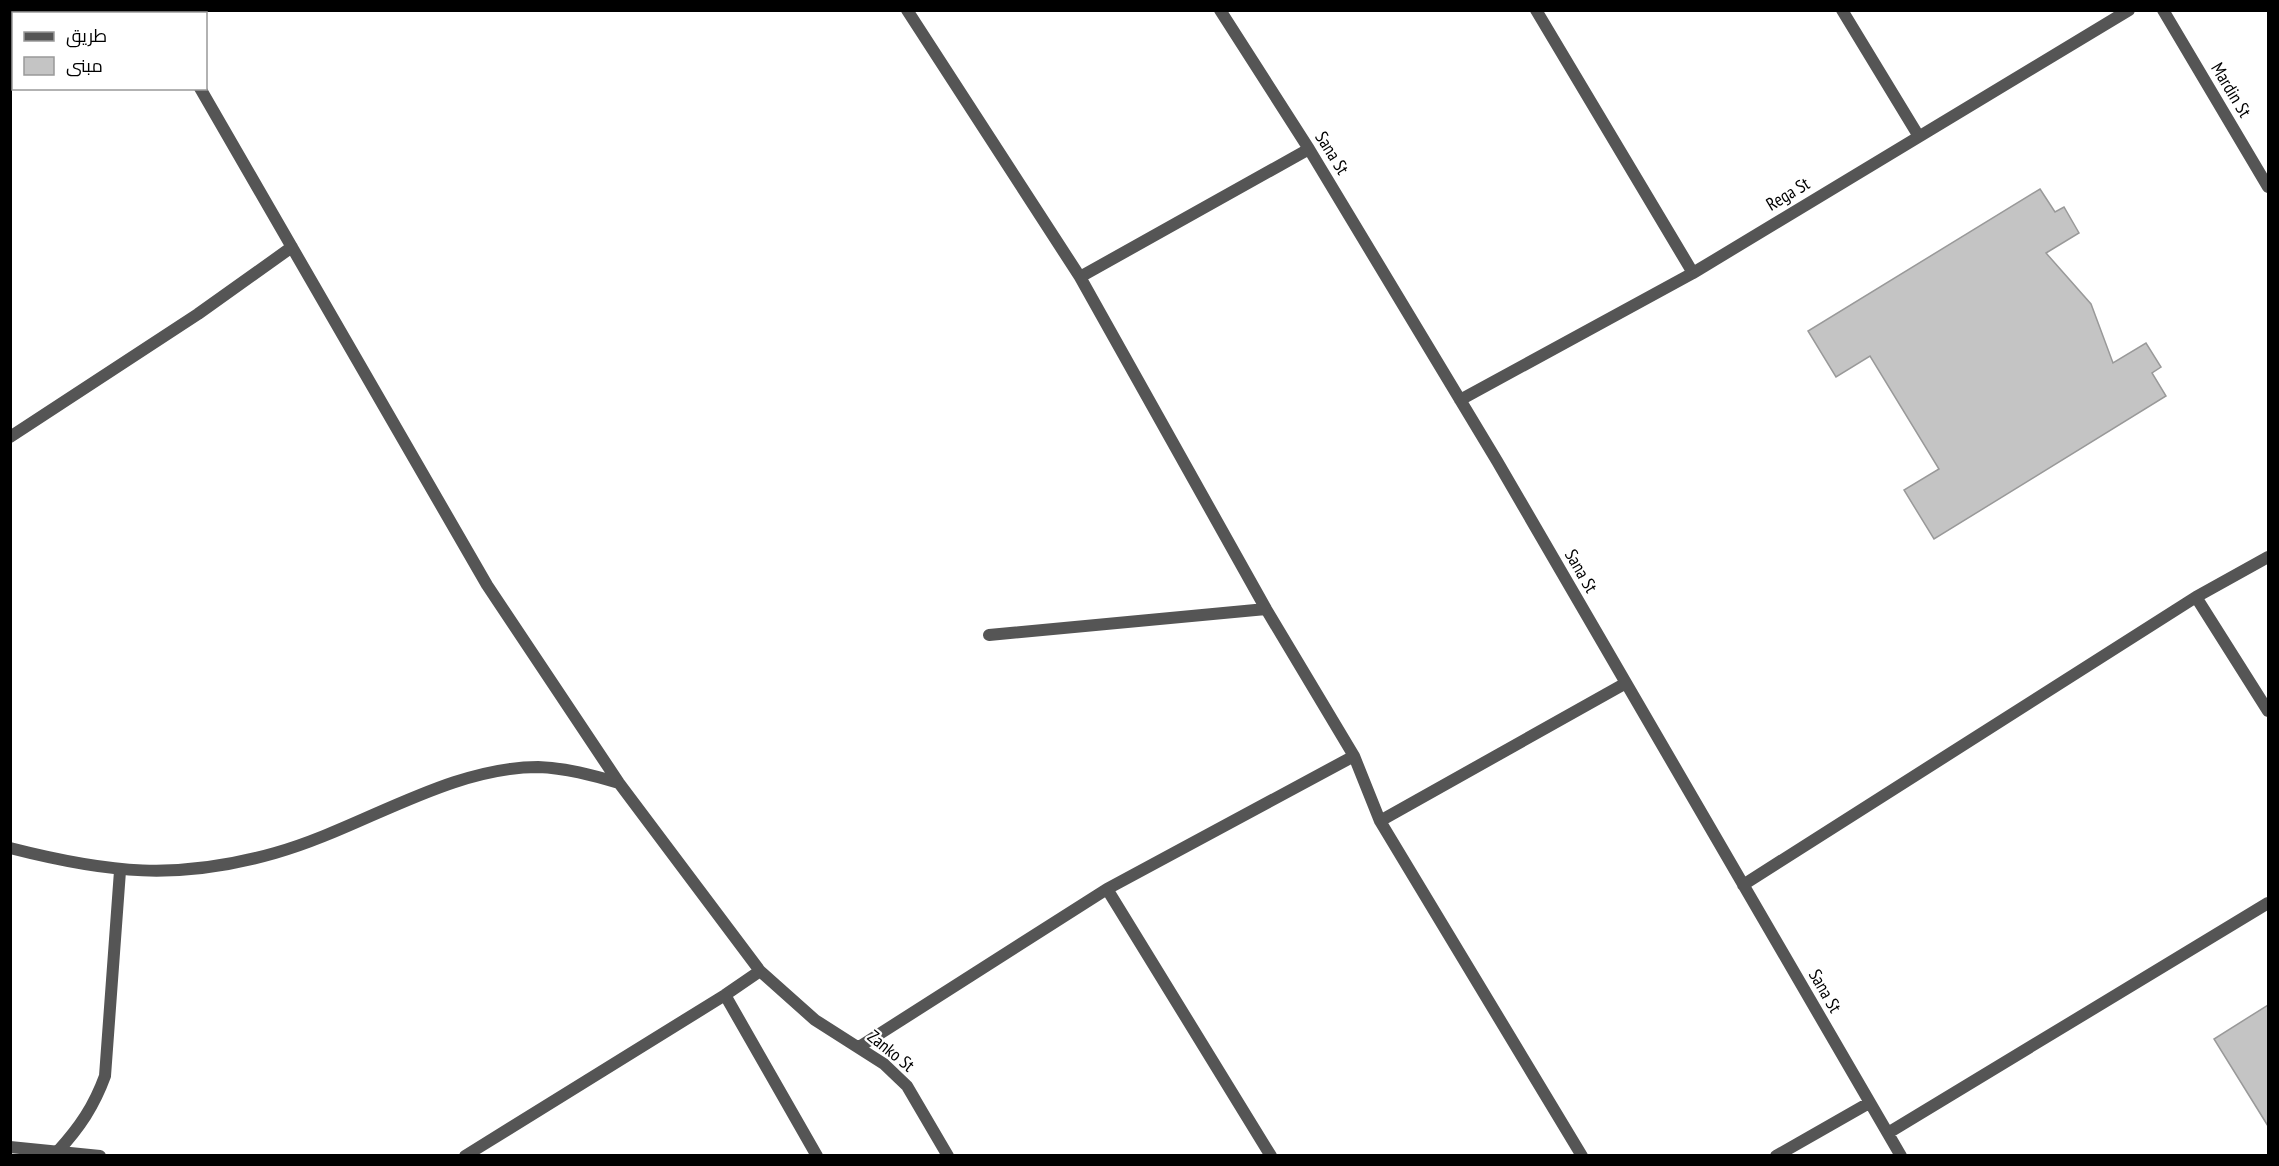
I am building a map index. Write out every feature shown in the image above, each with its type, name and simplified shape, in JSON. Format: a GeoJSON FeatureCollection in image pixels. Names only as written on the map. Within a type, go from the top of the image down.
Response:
{"type":"FeatureCollection","features":[{"type":"Feature","properties":{"kind":"street"},"geometry":{"type":"LineString","coordinates":[[907,10],[1080,277],[1266,609],[1354,756],[1380,821],[1582,1155]]}},
{"type":"Feature","properties":{"kind":"street","name":"Sana St"},"geometry":{"type":"LineString","coordinates":[[1220,10],[1309,149],[1460,400],[1901,1155]]}},
{"type":"Feature","properties":{"kind":"street"},"geometry":{"type":"LineString","coordinates":[[1536,10],[1693,273]]}},
{"type":"Feature","properties":{"kind":"street"},"geometry":{"type":"LineString","coordinates":[[1842,10],[1918,135]]}},
{"type":"Feature","properties":{"kind":"street","name":"Rega St"},"geometry":{"type":"LineString","coordinates":[[1460,400],[1693,273],[1918,135],[2129,10]]}},
{"type":"Feature","properties":{"kind":"street","name":"Mardin St"},"geometry":{"type":"LineString","coordinates":[[2163,10],[2268,187]]}},
{"type":"Feature","properties":{"kind":"street","name":"Zanko St"},"geometry":{"type":"LineString","coordinates":[[201,90],[487,585],[619,783],[760,971],[815,1020],[884,1064],[907,1086],[948,1155]]}},
{"type":"Feature","properties":{"kind":"street"},"geometry":{"type":"LineString","coordinates":[[1080,277],[1309,149]]}},
{"type":"Feature","properties":{"kind":"street"},"geometry":{"type":"LineString","coordinates":[[10,437],[178,327],[292,247]]}},
{"type":"Feature","properties":{"kind":"street"},"geometry":{"type":"LineString","coordinates":[[1743,885],[2196,597],[2268,557]]}},
{"type":"Feature","properties":{"kind":"street"},"geometry":{"type":"LineString","coordinates":[[2196,597],[2268,711]]}},
{"type":"Feature","properties":{"kind":"street"},"geometry":{"type":"LineString","coordinates":[[989,635],[1266,609]]}},
{"type":"Feature","properties":{"kind":"street"},"geometry":{"type":"LineString","coordinates":[[1380,821],[1626,683]]}},
{"type":"Feature","properties":{"kind":"street"},"geometry":{"type":"LineString","coordinates":[[859,1047],[1107,890],[1354,756]]}},
{"type":"Feature","properties":{"kind":"street"},"geometry":{"type":"LineString","coordinates":[[10,848],[68,863],[120,871],[173,872],[225,865],[276,853],[459,781],[498,771],[539,767],[580,772],[619,783]]}},
{"type":"Feature","properties":{"kind":"street"},"geometry":{"type":"LineString","coordinates":[[58,1150],[79,1129],[95,1104],[105,1076],[120,871]]}},
{"type":"Feature","properties":{"kind":"street"},"geometry":{"type":"LineString","coordinates":[[1107,890],[1271,1155]]}},
{"type":"Feature","properties":{"kind":"street"},"geometry":{"type":"LineString","coordinates":[[1888,1133],[2268,903]]}},
{"type":"Feature","properties":{"kind":"street"},"geometry":{"type":"LineString","coordinates":[[465,1155],[484,1151],[760,971]]}},
{"type":"Feature","properties":{"kind":"street"},"geometry":{"type":"LineString","coordinates":[[725,995],[817,1155]]}},
{"type":"Feature","properties":{"kind":"street"},"geometry":{"type":"LineString","coordinates":[[1776,1155],[1869,1103]]}},
{"type":"Feature","properties":{"kind":"street"},"geometry":{"type":"LineString","coordinates":[[10,1147],[100,1155]]}},
{"type":"Feature","properties":{"kind":"building"},"geometry":{"type":"Polygon","coordinates":[[[2040,189],[2055,212],[2064,207],[2079,233],[2046,253],[2091,304],[2113,363],[2146,343],[2161,367],[2152,373],[2166,396],[1934,539],[1904,490],[1939,469],[1870,356],[1836,377],[1808,331],[2040,189]]]}},
{"type":"Feature","properties":{"kind":"building"},"geometry":{"type":"Polygon","coordinates":[[[2268,1005],[2268,1126],[2214,1039],[2268,1005]]]}}]}
